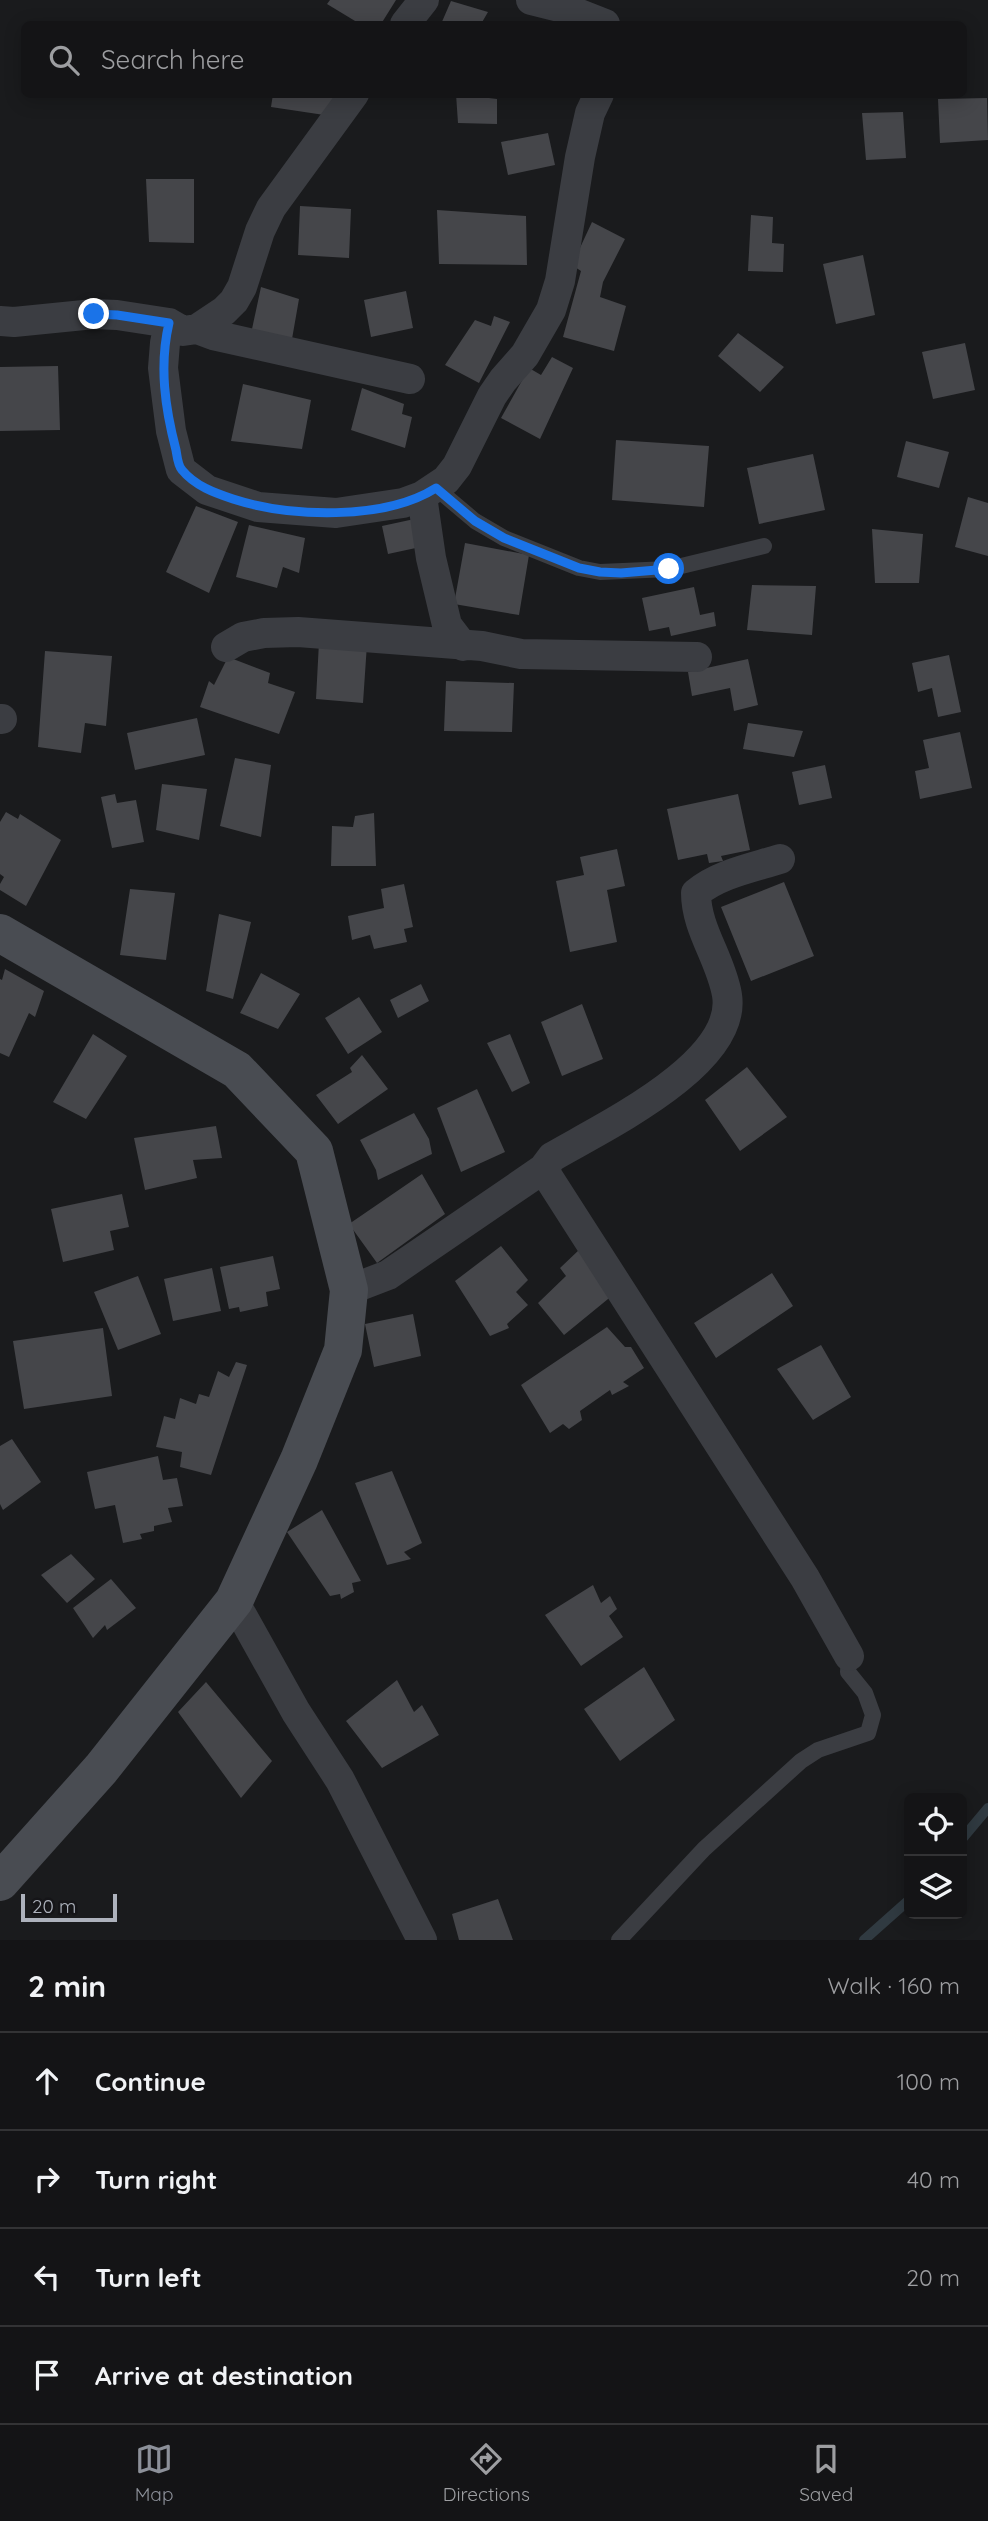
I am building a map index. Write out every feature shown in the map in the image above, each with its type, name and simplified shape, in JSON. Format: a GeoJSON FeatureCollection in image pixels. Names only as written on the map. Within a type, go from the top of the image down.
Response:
{"type":"FeatureCollection","features":[{"type":"Feature","properties":{"kind":"main road"},"geometry":{"type":"LineString","coordinates":[[0,933],[237,1070],[314,1151],[349,1290],[343,1350],[299,1460],[234,1601],[101,1769],[0,1882]]}},
{"type":"Feature","properties":{"kind":"street"},"geometry":{"type":"LineString","coordinates":[[407,21],[424,0]]}},
{"type":"Feature","properties":{"kind":"street"},"geometry":{"type":"LineString","coordinates":[[543,1],[597,21]]}},
{"type":"Feature","properties":{"kind":"street"},"geometry":{"type":"LineString","coordinates":[[351,98],[271,208],[260,230],[242,287],[234,301],[223,311],[183,326],[164,343],[163,368],[171,431],[181,470],[207,490],[258,507],[336,513],[403,503],[429,492],[446,480],[457,466],[492,396],[525,355],[551,310],[560,281],[580,157],[596,98]]}},
{"type":"Feature","properties":{"kind":"street"},"geometry":{"type":"LineString","coordinates":[[0,321],[94,314],[117,315],[183,326],[410,379]]}},
{"type":"Feature","properties":{"kind":"street"},"geometry":{"type":"LineString","coordinates":[[429,492],[431,558],[447,625],[463,646]]}},
{"type":"Feature","properties":{"kind":"street"},"geometry":{"type":"LineString","coordinates":[[226,647],[243,637],[298,632],[482,646],[541,656],[697,657]]}},
{"type":"Feature","properties":{"kind":"street"},"geometry":{"type":"LineString","coordinates":[[349,1290],[387,1275],[543,1169],[552,1157],[667,1089],[696,1063],[726,1019],[727,995],[696,911],[696,893],[721,877],[780,859]]}},
{"type":"Feature","properties":{"kind":"street"},"geometry":{"type":"LineString","coordinates":[[543,1169],[805,1578],[849,1656]]}},
{"type":"Feature","properties":{"kind":"street"},"geometry":{"type":"LineString","coordinates":[[234,1601],[296,1713],[340,1780],[422,1940]]}},
{"type":"Feature","properties":{"kind":"lane"},"geometry":{"type":"LineString","coordinates":[[429,492],[504,538],[579,568],[600,572],[669,569],[764,547]]}},
{"type":"Feature","properties":{"kind":"lane"},"geometry":{"type":"LineString","coordinates":[[619,1940],[704,1849],[801,1761],[818,1750],[868,1733],[873,1715],[865,1693],[848,1672],[849,1656]]}},
{"type":"Feature","properties":{"kind":"building"},"geometry":{"type":"Polygon","coordinates":[[[330,0],[396,0],[383,21],[355,21],[327,4],[330,0]]]}},
{"type":"Feature","properties":{"kind":"building"},"geometry":{"type":"Polygon","coordinates":[[[451,1],[488,12],[483,21],[442,21],[451,1]]]}},
{"type":"Feature","properties":{"kind":"building"},"geometry":{"type":"Polygon","coordinates":[[[272,98],[334,98],[331,116],[271,107],[272,98]]]}},
{"type":"Feature","properties":{"kind":"building"},"geometry":{"type":"Polygon","coordinates":[[[456,98],[497,99],[497,124],[458,123],[456,98]]]}},
{"type":"Feature","properties":{"kind":"building"},"geometry":{"type":"Polygon","coordinates":[[[987,98],[988,140],[940,143],[938,99],[987,98]]]}},
{"type":"Feature","properties":{"kind":"building"},"geometry":{"type":"Polygon","coordinates":[[[903,112],[906,158],[866,160],[862,113],[903,112]]]}},
{"type":"Feature","properties":{"kind":"building"},"geometry":{"type":"Polygon","coordinates":[[[548,133],[555,165],[508,175],[501,142],[548,133]]]}},
{"type":"Feature","properties":{"kind":"building"},"geometry":{"type":"Polygon","coordinates":[[[146,179],[194,179],[194,243],[149,242],[146,179]]]}},
{"type":"Feature","properties":{"kind":"building"},"geometry":{"type":"Polygon","coordinates":[[[300,206],[351,209],[349,258],[298,255],[300,206]]]}},
{"type":"Feature","properties":{"kind":"building"},"geometry":{"type":"Polygon","coordinates":[[[437,210],[526,216],[527,265],[439,264],[437,210]]]}},
{"type":"Feature","properties":{"kind":"building"},"geometry":{"type":"Polygon","coordinates":[[[751,215],[773,217],[772,243],[784,244],[783,272],[748,271],[751,215]]]}},
{"type":"Feature","properties":{"kind":"building"},"geometry":{"type":"Polygon","coordinates":[[[592,222],[625,239],[603,282],[600,297],[626,306],[614,351],[563,337],[581,271],[572,265],[592,222]]]}},
{"type":"Feature","properties":{"kind":"building"},"geometry":{"type":"Polygon","coordinates":[[[863,255],[875,315],[836,324],[823,264],[863,255]]]}},
{"type":"Feature","properties":{"kind":"building"},"geometry":{"type":"Polygon","coordinates":[[[261,287],[299,299],[292,339],[252,329],[261,287]]]}},
{"type":"Feature","properties":{"kind":"building"},"geometry":{"type":"Polygon","coordinates":[[[406,291],[413,328],[371,337],[364,300],[406,291]]]}},
{"type":"Feature","properties":{"kind":"building"},"geometry":{"type":"Polygon","coordinates":[[[494,316],[510,322],[479,383],[445,365],[475,320],[491,326],[494,316]]]}},
{"type":"Feature","properties":{"kind":"building"},"geometry":{"type":"Polygon","coordinates":[[[738,333],[784,367],[760,392],[718,356],[738,333]]]}},
{"type":"Feature","properties":{"kind":"building"},"geometry":{"type":"Polygon","coordinates":[[[965,343],[975,390],[933,399],[922,352],[965,343]]]}},
{"type":"Feature","properties":{"kind":"building"},"geometry":{"type":"Polygon","coordinates":[[[552,357],[573,368],[540,439],[501,418],[529,368],[541,375],[552,357]]]}},
{"type":"Feature","properties":{"kind":"building"},"geometry":{"type":"Polygon","coordinates":[[[58,366],[60,430],[0,431],[0,367],[58,366]]]}},
{"type":"Feature","properties":{"kind":"building"},"geometry":{"type":"Polygon","coordinates":[[[243,384],[311,400],[302,449],[231,441],[243,384]]]}},
{"type":"Feature","properties":{"kind":"building"},"geometry":{"type":"Polygon","coordinates":[[[362,388],[404,404],[402,414],[412,417],[405,448],[351,430],[362,388]]]}},
{"type":"Feature","properties":{"kind":"building"},"geometry":{"type":"Polygon","coordinates":[[[616,440],[709,446],[704,507],[612,500],[616,440]]]}},
{"type":"Feature","properties":{"kind":"building"},"geometry":{"type":"Polygon","coordinates":[[[906,441],[949,452],[939,488],[897,477],[906,441]]]}},
{"type":"Feature","properties":{"kind":"building"},"geometry":{"type":"Polygon","coordinates":[[[813,454],[825,510],[759,524],[747,468],[813,454]]]}},
{"type":"Feature","properties":{"kind":"building"},"geometry":{"type":"Polygon","coordinates":[[[968,497],[988,503],[988,556],[955,547],[968,497]]]}},
{"type":"Feature","properties":{"kind":"building"},"geometry":{"type":"Polygon","coordinates":[[[196,506],[238,522],[209,593],[166,572],[196,506]]]}},
{"type":"Feature","properties":{"kind":"building"},"geometry":{"type":"Polygon","coordinates":[[[419,518],[425,546],[388,554],[382,526],[419,518]]]}},
{"type":"Feature","properties":{"kind":"building"},"geometry":{"type":"Polygon","coordinates":[[[249,525],[305,538],[299,573],[283,567],[277,588],[236,577],[249,525]]]}},
{"type":"Feature","properties":{"kind":"building"},"geometry":{"type":"Polygon","coordinates":[[[872,529],[923,534],[919,583],[875,583],[872,529]]]}},
{"type":"Feature","properties":{"kind":"building"},"geometry":{"type":"Polygon","coordinates":[[[465,543],[529,555],[519,615],[454,604],[465,543]]]}},
{"type":"Feature","properties":{"kind":"building"},"geometry":{"type":"Polygon","coordinates":[[[752,585],[816,586],[812,635],[747,630],[752,585]]]}},
{"type":"Feature","properties":{"kind":"building"},"geometry":{"type":"Polygon","coordinates":[[[694,587],[700,615],[714,612],[716,626],[671,636],[669,627],[649,631],[642,598],[694,587]]]}},
{"type":"Feature","properties":{"kind":"building"},"geometry":{"type":"Polygon","coordinates":[[[319,642],[367,644],[363,703],[316,699],[319,642]]]}},
{"type":"Feature","properties":{"kind":"building"},"geometry":{"type":"Polygon","coordinates":[[[45,651],[112,656],[106,726],[85,723],[81,753],[38,747],[45,651]]]}},
{"type":"Feature","properties":{"kind":"building"},"geometry":{"type":"Polygon","coordinates":[[[949,655],[961,712],[938,717],[932,688],[918,692],[912,663],[949,655]]]}},
{"type":"Feature","properties":{"kind":"building"},"geometry":{"type":"Polygon","coordinates":[[[228,657],[270,673],[268,683],[295,692],[279,734],[200,707],[209,681],[214,685],[228,657]]]}},
{"type":"Feature","properties":{"kind":"building"},"geometry":{"type":"Polygon","coordinates":[[[748,659],[758,705],[734,711],[730,688],[692,696],[688,672],[748,659]]]}},
{"type":"Feature","properties":{"kind":"building"},"geometry":{"type":"Polygon","coordinates":[[[446,681],[514,683],[512,732],[444,731],[446,681]]]}},
{"type":"Feature","properties":{"kind":"building"},"geometry":{"type":"Polygon","coordinates":[[[197,718],[205,755],[135,770],[127,733],[197,718]]]}},
{"type":"Feature","properties":{"kind":"building"},"geometry":{"type":"Polygon","coordinates":[[[748,723],[803,731],[794,757],[743,749],[748,723]]]}},
{"type":"Feature","properties":{"kind":"building"},"geometry":{"type":"Polygon","coordinates":[[[960,732],[972,788],[920,799],[915,771],[929,768],[923,740],[960,732]]]}},
{"type":"Feature","properties":{"kind":"building"},"geometry":{"type":"Polygon","coordinates":[[[235,758],[271,765],[261,837],[220,826],[235,758]]]}},
{"type":"Feature","properties":{"kind":"building"},"geometry":{"type":"Polygon","coordinates":[[[825,765],[832,798],[799,805],[792,772],[825,765]]]}},
{"type":"Feature","properties":{"kind":"building"},"geometry":{"type":"Polygon","coordinates":[[[162,784],[207,789],[199,840],[156,830],[162,784]]]}},
{"type":"Feature","properties":{"kind":"building"},"geometry":{"type":"Polygon","coordinates":[[[115,794],[117,803],[136,800],[144,842],[112,848],[101,797],[115,794]]]}},
{"type":"Feature","properties":{"kind":"building"},"geometry":{"type":"Polygon","coordinates":[[[738,794],[750,850],[721,856],[723,861],[709,863],[707,854],[678,860],[667,809],[738,794]]]}},
{"type":"Feature","properties":{"kind":"building"},"geometry":{"type":"Polygon","coordinates":[[[6,812],[18,819],[20,814],[61,840],[26,906],[0,890],[4,877],[0,874],[0,822],[6,812]]]}},
{"type":"Feature","properties":{"kind":"building"},"geometry":{"type":"Polygon","coordinates":[[[374,813],[376,866],[331,866],[332,826],[353,827],[355,816],[374,813]]]}},
{"type":"Feature","properties":{"kind":"building"},"geometry":{"type":"Polygon","coordinates":[[[617,849],[625,886],[607,890],[617,942],[570,952],[556,881],[584,875],[580,857],[617,849]]]}},
{"type":"Feature","properties":{"kind":"building"},"geometry":{"type":"Polygon","coordinates":[[[784,882],[814,956],[751,981],[721,907],[784,882]]]}},
{"type":"Feature","properties":{"kind":"building"},"geometry":{"type":"Polygon","coordinates":[[[404,884],[413,927],[404,929],[407,942],[374,949],[370,935],[352,940],[348,916],[384,908],[381,889],[404,884]]]}},
{"type":"Feature","properties":{"kind":"building"},"geometry":{"type":"Polygon","coordinates":[[[130,889],[175,893],[166,960],[120,955],[130,889]]]}},
{"type":"Feature","properties":{"kind":"building"},"geometry":{"type":"Polygon","coordinates":[[[219,914],[251,922],[233,999],[206,991],[219,914]]]}},
{"type":"Feature","properties":{"kind":"building"},"geometry":{"type":"Polygon","coordinates":[[[5,969],[44,991],[35,1017],[29,1013],[9,1057],[0,1053],[0,979],[2,980],[5,969]]]}},
{"type":"Feature","properties":{"kind":"building"},"geometry":{"type":"Polygon","coordinates":[[[261,973],[300,994],[278,1029],[240,1013],[261,973]]]}},
{"type":"Feature","properties":{"kind":"building"},"geometry":{"type":"Polygon","coordinates":[[[421,984],[429,1001],[398,1018],[390,1000],[421,984]]]}},
{"type":"Feature","properties":{"kind":"building"},"geometry":{"type":"Polygon","coordinates":[[[359,997],[382,1032],[348,1054],[325,1018],[359,997]]]}},
{"type":"Feature","properties":{"kind":"building"},"geometry":{"type":"Polygon","coordinates":[[[582,1004],[603,1059],[562,1076],[541,1022],[582,1004]]]}},
{"type":"Feature","properties":{"kind":"building"},"geometry":{"type":"Polygon","coordinates":[[[93,1034],[127,1056],[86,1119],[53,1102],[93,1034]]]}},
{"type":"Feature","properties":{"kind":"building"},"geometry":{"type":"Polygon","coordinates":[[[510,1034],[530,1083],[512,1092],[487,1043],[510,1034]]]}},
{"type":"Feature","properties":{"kind":"building"},"geometry":{"type":"Polygon","coordinates":[[[362,1055],[388,1089],[338,1124],[316,1095],[352,1072],[350,1068],[362,1055]]]}},
{"type":"Feature","properties":{"kind":"building"},"geometry":{"type":"Polygon","coordinates":[[[747,1067],[787,1117],[740,1151],[705,1100],[747,1067]]]}},
{"type":"Feature","properties":{"kind":"building"},"geometry":{"type":"Polygon","coordinates":[[[477,1089],[505,1152],[461,1172],[437,1108],[477,1089]]]}},
{"type":"Feature","properties":{"kind":"building"},"geometry":{"type":"Polygon","coordinates":[[[414,1113],[429,1139],[432,1154],[378,1180],[376,1170],[360,1140],[414,1113]]]}},
{"type":"Feature","properties":{"kind":"building"},"geometry":{"type":"Polygon","coordinates":[[[216,1126],[222,1158],[193,1160],[197,1178],[145,1190],[134,1138],[216,1126]]]}},
{"type":"Feature","properties":{"kind":"building"},"geometry":{"type":"Polygon","coordinates":[[[422,1174],[445,1214],[377,1263],[349,1224],[422,1174]]]}},
{"type":"Feature","properties":{"kind":"building"},"geometry":{"type":"Polygon","coordinates":[[[122,1194],[129,1227],[110,1231],[114,1250],[63,1262],[51,1209],[122,1194]]]}},
{"type":"Feature","properties":{"kind":"building"},"geometry":{"type":"Polygon","coordinates":[[[501,1246],[528,1280],[516,1292],[528,1305],[507,1324],[509,1328],[490,1336],[455,1281],[501,1246]]]}},
{"type":"Feature","properties":{"kind":"building"},"geometry":{"type":"Polygon","coordinates":[[[580,1249],[619,1290],[564,1335],[538,1303],[566,1276],[560,1268],[580,1249]]]}},
{"type":"Feature","properties":{"kind":"building"},"geometry":{"type":"Polygon","coordinates":[[[273,1256],[280,1289],[266,1292],[268,1306],[240,1312],[239,1307],[229,1309],[220,1267],[273,1256]]]}},
{"type":"Feature","properties":{"kind":"building"},"geometry":{"type":"Polygon","coordinates":[[[212,1268],[221,1311],[173,1321],[164,1279],[212,1268]]]}},
{"type":"Feature","properties":{"kind":"building"},"geometry":{"type":"Polygon","coordinates":[[[772,1273],[793,1306],[716,1358],[694,1323],[772,1273]]]}},
{"type":"Feature","properties":{"kind":"building"},"geometry":{"type":"Polygon","coordinates":[[[138,1276],[161,1334],[118,1350],[94,1292],[138,1276]]]}},
{"type":"Feature","properties":{"kind":"building"},"geometry":{"type":"Polygon","coordinates":[[[413,1314],[421,1356],[374,1367],[365,1324],[413,1314]]]}},
{"type":"Feature","properties":{"kind":"building"},"geometry":{"type":"Polygon","coordinates":[[[607,1327],[625,1347],[631,1347],[644,1368],[623,1382],[629,1386],[612,1395],[610,1390],[580,1411],[582,1420],[569,1429],[563,1424],[550,1433],[521,1385],[607,1327]]]}},
{"type":"Feature","properties":{"kind":"building"},"geometry":{"type":"Polygon","coordinates":[[[103,1328],[112,1396],[24,1409],[13,1341],[103,1328]]]}},
{"type":"Feature","properties":{"kind":"building"},"geometry":{"type":"Polygon","coordinates":[[[821,1345],[851,1397],[813,1420],[777,1369],[821,1345]]]}},
{"type":"Feature","properties":{"kind":"building"},"geometry":{"type":"Polygon","coordinates":[[[236,1362],[247,1365],[211,1475],[180,1467],[182,1452],[156,1447],[164,1416],[175,1419],[180,1398],[196,1404],[199,1394],[209,1397],[218,1371],[229,1377],[236,1362]]]}},
{"type":"Feature","properties":{"kind":"building"},"geometry":{"type":"Polygon","coordinates":[[[12,1439],[41,1482],[3,1510],[0,1504],[0,1446],[12,1439]]]}},
{"type":"Feature","properties":{"kind":"building"},"geometry":{"type":"Polygon","coordinates":[[[158,1456],[163,1480],[177,1478],[183,1506],[168,1508],[172,1522],[154,1526],[154,1531],[140,1534],[142,1539],[123,1543],[115,1505],[95,1509],[87,1472],[158,1456]]]}},
{"type":"Feature","properties":{"kind":"building"},"geometry":{"type":"Polygon","coordinates":[[[392,1471],[422,1543],[404,1552],[411,1559],[387,1565],[355,1483],[392,1471]]]}},
{"type":"Feature","properties":{"kind":"building"},"geometry":{"type":"Polygon","coordinates":[[[322,1510],[361,1581],[352,1583],[354,1592],[341,1599],[340,1594],[330,1596],[287,1532],[322,1510]]]}},
{"type":"Feature","properties":{"kind":"building"},"geometry":{"type":"Polygon","coordinates":[[[71,1554],[95,1579],[67,1603],[41,1575],[71,1554]]]}},
{"type":"Feature","properties":{"kind":"building"},"geometry":{"type":"Polygon","coordinates":[[[111,1579],[136,1608],[107,1630],[105,1625],[93,1638],[73,1608],[111,1579]]]}},
{"type":"Feature","properties":{"kind":"building"},"geometry":{"type":"Polygon","coordinates":[[[593,1585],[601,1603],[610,1596],[617,1609],[609,1616],[623,1637],[581,1666],[545,1615],[593,1585]]]}},
{"type":"Feature","properties":{"kind":"building"},"geometry":{"type":"Polygon","coordinates":[[[644,1667],[675,1720],[620,1761],[584,1709],[644,1667]]]}},
{"type":"Feature","properties":{"kind":"building"},"geometry":{"type":"Polygon","coordinates":[[[397,1680],[414,1712],[422,1705],[439,1735],[382,1768],[346,1721],[397,1680]]]}},
{"type":"Feature","properties":{"kind":"building"},"geometry":{"type":"Polygon","coordinates":[[[206,1682],[272,1761],[241,1798],[178,1712],[206,1682]]]}},
{"type":"Feature","properties":{"kind":"building"},"geometry":{"type":"Polygon","coordinates":[[[498,1899],[513,1940],[459,1940],[452,1914],[498,1899]]]}},
{"type":"Feature","properties":{"kind":"waterway"},"geometry":{"type":"LineString","coordinates":[[967,1833],[988,1808]]}},
{"type":"Feature","properties":{"kind":"waterway"},"geometry":{"type":"LineString","coordinates":[[864,1940],[904,1904]]}},
{"type":"Feature","properties":{"kind":"route"},"geometry":{"type":"LineString","coordinates":[[94,314],[169,323],[164,343],[163,368],[171,431],[181,470],[207,490],[258,507],[336,513],[403,503],[436,488],[475,521],[504,538],[579,568],[621,573],[669,569]]}}]}
